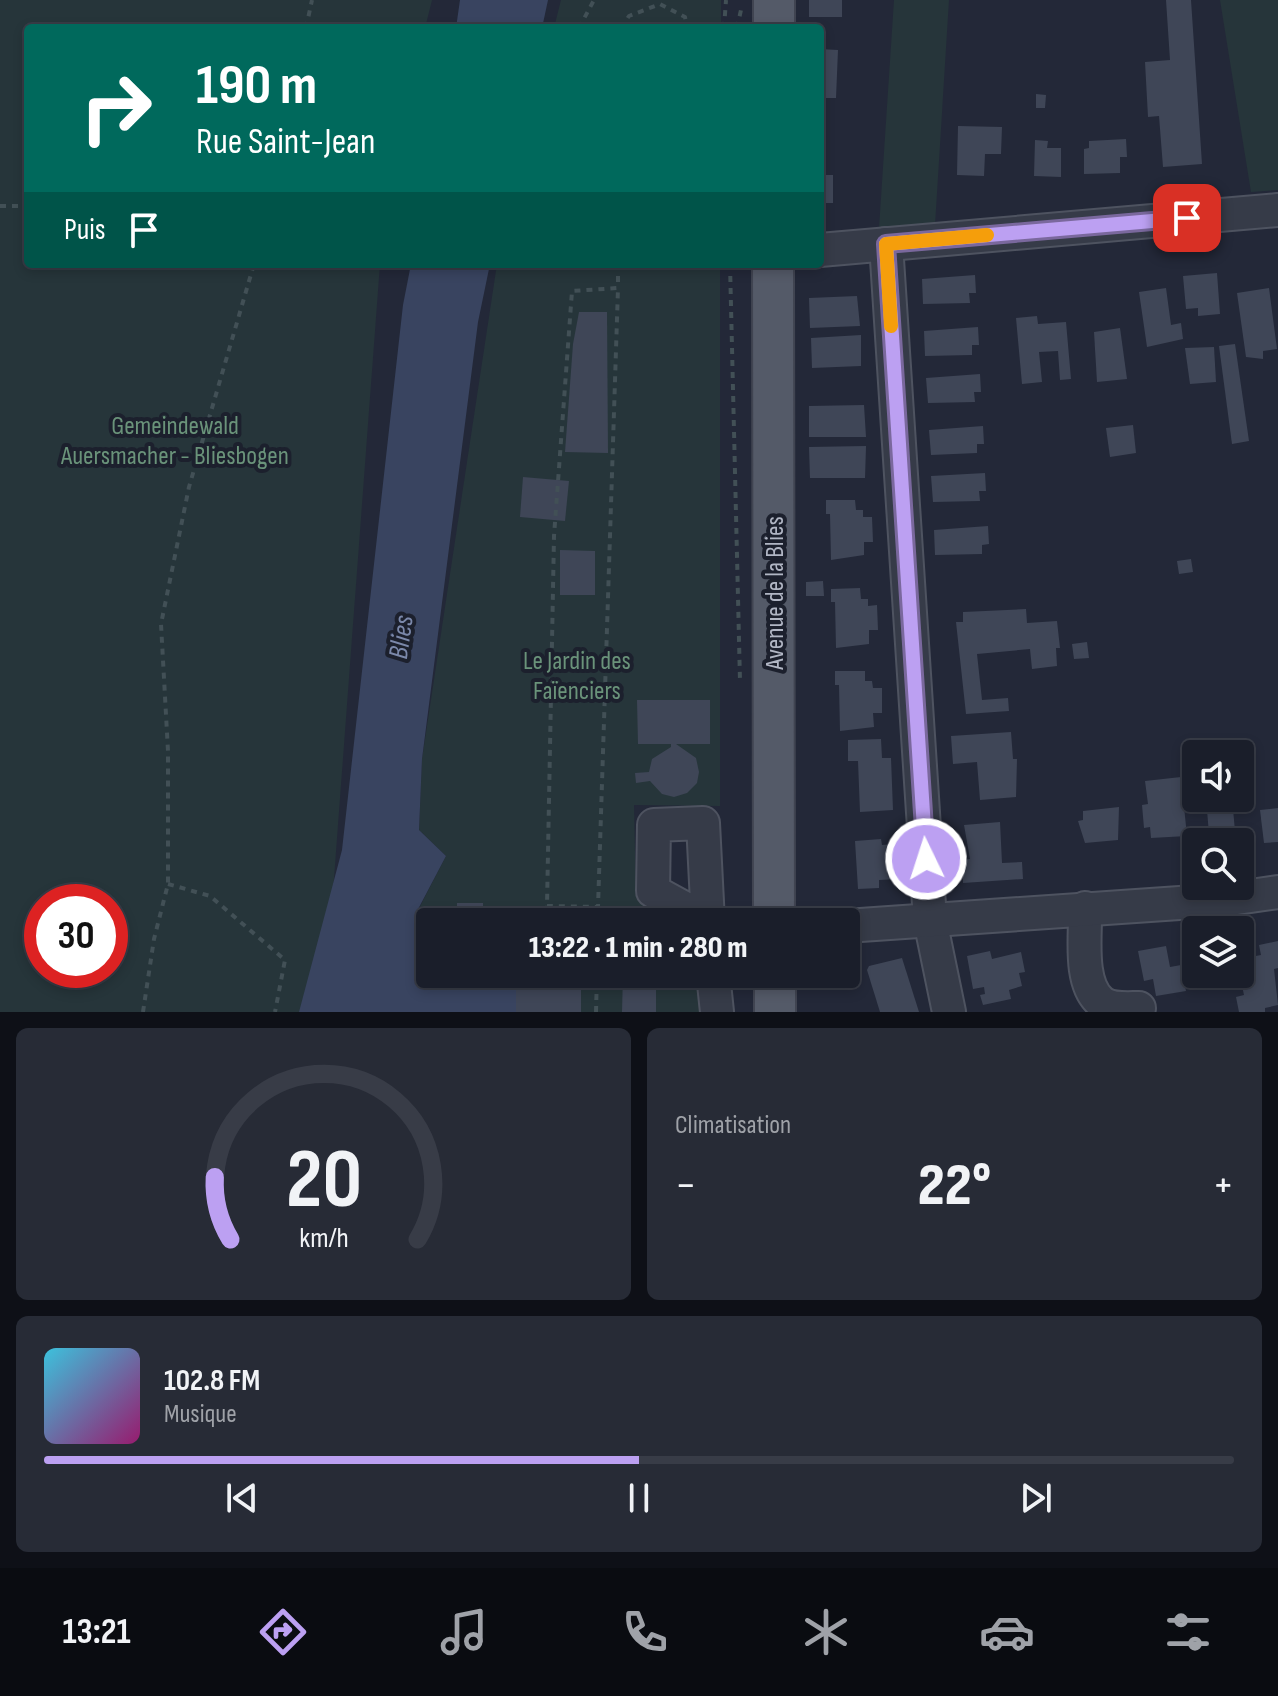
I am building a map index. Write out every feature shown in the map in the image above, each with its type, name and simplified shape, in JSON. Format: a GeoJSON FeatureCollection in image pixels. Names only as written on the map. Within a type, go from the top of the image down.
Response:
{"type":"FeatureCollection","features":[{"type":"Feature","properties":{"kind":"main road"},"geometry":{"type":"LineString","coordinates":[[774,0],[774,24]]}},
{"type":"Feature","properties":{"kind":"main road","name":"Avenue de la Blies"},"geometry":{"type":"LineString","coordinates":[[773,268],[774,908]]}},
{"type":"Feature","properties":{"kind":"main road"},"geometry":{"type":"LineString","coordinates":[[775,988],[775,1012]]}},
{"type":"Feature","properties":{"kind":"street"},"geometry":{"type":"LineString","coordinates":[[824,250],[1278,210]]}},
{"type":"Feature","properties":{"kind":"street"},"geometry":{"type":"LineString","coordinates":[[886,244],[930,920],[949,1012]]}},
{"type":"Feature","properties":{"kind":"street"},"geometry":{"type":"LineString","coordinates":[[860,925],[1223,900],[1278,892]]}},
{"type":"Feature","properties":{"kind":"street"},"geometry":{"type":"LineString","coordinates":[[1085,908],[1087,971],[1093,990],[1101,1002],[1112,1007],[1139,1008]]}},
{"type":"Feature","properties":{"kind":"street"},"geometry":{"type":"LineString","coordinates":[[714,988],[717,1012]]}},
{"type":"Feature","properties":{"kind":"path"},"geometry":{"type":"LineString","coordinates":[[307,24],[312,0]]}},
{"type":"Feature","properties":{"kind":"path"},"geometry":{"type":"LineString","coordinates":[[581,24],[594,0]]}},
{"type":"Feature","properties":{"kind":"path"},"geometry":{"type":"LineString","coordinates":[[724,24],[726,0]]}},
{"type":"Feature","properties":{"kind":"path"},"geometry":{"type":"LineString","coordinates":[[738,24],[744,0]]}},
{"type":"Feature","properties":{"kind":"path"},"geometry":{"type":"LineString","coordinates":[[624,24],[629,16],[660,4],[685,17],[686,24]]}},
{"type":"Feature","properties":{"kind":"path"},"geometry":{"type":"LineString","coordinates":[[0,206],[24,206]]}},
{"type":"Feature","properties":{"kind":"path"},"geometry":{"type":"LineString","coordinates":[[143,1012],[154,939],[168,884],[168,751],[161,624],[189,487],[253,268]]}},
{"type":"Feature","properties":{"kind":"path"},"geometry":{"type":"LineString","coordinates":[[618,268],[618,288],[598,907],[547,906],[554,536],[572,291],[618,288]]}},
{"type":"Feature","properties":{"kind":"path"},"geometry":{"type":"LineString","coordinates":[[730,268],[740,682]]}},
{"type":"Feature","properties":{"kind":"path"},"geometry":{"type":"LineString","coordinates":[[168,884],[210,896],[285,960],[275,1012]]}},
{"type":"Feature","properties":{"kind":"path"},"geometry":{"type":"LineString","coordinates":[[596,1012],[597,988]]}},
{"type":"Feature","properties":{"kind":"green space","name":"Gemeindewald Auersmacher - Bliesbogen"},"geometry":{"type":"Polygon","coordinates":[[[0,0],[432,0],[426,24],[24,24],[24,268],[380,268],[324,1012],[0,1012],[0,0]]]}},
{"type":"Feature","properties":{"kind":"green space"},"geometry":{"type":"Polygon","coordinates":[[[561,0],[721,0],[721,24],[555,24],[561,0]]]}},
{"type":"Feature","properties":{"kind":"green space"},"geometry":{"type":"Polygon","coordinates":[[[894,0],[949,0],[935,225],[879,228],[894,0]]]}},
{"type":"Feature","properties":{"kind":"green space"},"geometry":{"type":"Polygon","coordinates":[[[1220,0],[1278,0],[1278,190],[1251,192],[1220,0]]]}},
{"type":"Feature","properties":{"kind":"green space","name":"Le Jardin des Faïenciers"},"geometry":{"type":"Polygon","coordinates":[[[496,268],[720,268],[720,806],[634,805],[636,898],[652,908],[419,908],[446,856],[419,830],[422,759],[496,268]]]}},
{"type":"Feature","properties":{"kind":"green space"},"geometry":{"type":"Polygon","coordinates":[[[516,988],[707,988],[709,1012],[516,1012],[516,988]]]}},
{"type":"Feature","properties":{"kind":"water"},"geometry":{"type":"Polygon","coordinates":[[[460,0],[548,0],[543,24],[457,24],[460,0]]]}},
{"type":"Feature","properties":{"kind":"water","name":"Blies"},"geometry":{"type":"Polygon","coordinates":[[[410,268],[489,268],[478,322],[422,759],[419,830],[446,856],[416,908],[416,988],[516,988],[516,1012],[299,1012],[342,850],[403,305],[410,268]]]}},
{"type":"Feature","properties":{"kind":"building"},"geometry":{"type":"Polygon","coordinates":[[[809,0],[842,0],[842,17],[809,17],[809,0]]]}},
{"type":"Feature","properties":{"kind":"building"},"geometry":{"type":"Polygon","coordinates":[[[1166,0],[1191,0],[1202,164],[1163,167],[1159,116],[1148,117],[1145,62],[1170,60],[1166,0]]]}},
{"type":"Feature","properties":{"kind":"building"},"geometry":{"type":"Polygon","coordinates":[[[824,49],[838,50],[836,98],[824,98],[824,49]]]}},
{"type":"Feature","properties":{"kind":"building"},"geometry":{"type":"Polygon","coordinates":[[[1036,94],[1046,95],[1045,108],[1036,108],[1036,94]]]}},
{"type":"Feature","properties":{"kind":"building"},"geometry":{"type":"Polygon","coordinates":[[[958,126],[1002,127],[1001,154],[985,154],[984,176],[957,175],[958,126]]]}},
{"type":"Feature","properties":{"kind":"building"},"geometry":{"type":"Polygon","coordinates":[[[1126,139],[1127,157],[1120,157],[1120,173],[1084,174],[1084,149],[1089,148],[1089,141],[1126,139]]]}},
{"type":"Feature","properties":{"kind":"building"},"geometry":{"type":"Polygon","coordinates":[[[1035,140],[1048,141],[1047,148],[1061,148],[1061,177],[1034,176],[1035,140]]]}},
{"type":"Feature","properties":{"kind":"building"},"geometry":{"type":"Polygon","coordinates":[[[824,175],[833,175],[833,203],[824,203],[824,175]]]}},
{"type":"Feature","properties":{"kind":"building"},"geometry":{"type":"Polygon","coordinates":[[[1217,273],[1220,314],[1198,316],[1198,308],[1186,309],[1183,276],[1217,273]]]}},
{"type":"Feature","properties":{"kind":"building"},"geometry":{"type":"Polygon","coordinates":[[[975,275],[976,293],[969,293],[970,303],[923,304],[922,279],[975,275]]]}},
{"type":"Feature","properties":{"kind":"building"},"geometry":{"type":"Polygon","coordinates":[[[1166,288],[1171,325],[1181,323],[1183,339],[1147,347],[1139,292],[1166,288]]]}},
{"type":"Feature","properties":{"kind":"building"},"geometry":{"type":"Polygon","coordinates":[[[1269,288],[1277,349],[1263,351],[1263,359],[1246,357],[1237,293],[1269,288]]]}},
{"type":"Feature","properties":{"kind":"building"},"geometry":{"type":"Polygon","coordinates":[[[857,296],[860,326],[810,328],[809,298],[857,296]]]}},
{"type":"Feature","properties":{"kind":"building"},"geometry":{"type":"Polygon","coordinates":[[[579,312],[607,312],[608,453],[565,452],[573,344],[579,312]]]}},
{"type":"Feature","properties":{"kind":"building"},"geometry":{"type":"Polygon","coordinates":[[[1037,316],[1038,324],[1066,322],[1071,379],[1060,380],[1058,351],[1039,352],[1042,382],[1022,384],[1016,318],[1037,316]]]}},
{"type":"Feature","properties":{"kind":"building"},"geometry":{"type":"Polygon","coordinates":[[[978,327],[979,345],[972,345],[972,355],[925,356],[924,331],[978,327]]]}},
{"type":"Feature","properties":{"kind":"building"},"geometry":{"type":"Polygon","coordinates":[[[1120,328],[1127,379],[1097,382],[1094,332],[1120,328]]]}},
{"type":"Feature","properties":{"kind":"building"},"geometry":{"type":"Polygon","coordinates":[[[861,335],[861,366],[812,368],[811,338],[861,335]]]}},
{"type":"Feature","properties":{"kind":"building"},"geometry":{"type":"Polygon","coordinates":[[[1235,344],[1249,441],[1232,444],[1219,346],[1235,344]]]}},
{"type":"Feature","properties":{"kind":"building"},"geometry":{"type":"Polygon","coordinates":[[[1214,347],[1216,382],[1190,384],[1185,348],[1214,347]]]}},
{"type":"Feature","properties":{"kind":"building"},"geometry":{"type":"Polygon","coordinates":[[[980,374],[981,392],[974,392],[975,402],[928,403],[926,378],[980,374]]]}},
{"type":"Feature","properties":{"kind":"building"},"geometry":{"type":"Polygon","coordinates":[[[864,405],[866,437],[809,437],[809,406],[864,405]]]}},
{"type":"Feature","properties":{"kind":"building"},"geometry":{"type":"Polygon","coordinates":[[[1133,425],[1136,453],[1110,457],[1106,428],[1133,425]]]}},
{"type":"Feature","properties":{"kind":"building"},"geometry":{"type":"Polygon","coordinates":[[[983,426],[984,444],[977,444],[977,453],[931,455],[929,430],[983,426]]]}},
{"type":"Feature","properties":{"kind":"building"},"geometry":{"type":"Polygon","coordinates":[[[866,446],[865,478],[810,478],[809,447],[866,446]]]}},
{"type":"Feature","properties":{"kind":"building"},"geometry":{"type":"Polygon","coordinates":[[[985,473],[986,491],[979,491],[980,501],[933,502],[931,476],[985,473]]]}},
{"type":"Feature","properties":{"kind":"building"},"geometry":{"type":"Polygon","coordinates":[[[523,477],[569,481],[565,521],[520,517],[523,477]]]}},
{"type":"Feature","properties":{"kind":"building"},"geometry":{"type":"Polygon","coordinates":[[[826,500],[855,500],[856,510],[863,510],[863,517],[872,517],[873,542],[864,542],[864,555],[831,560],[830,514],[826,514],[826,500]]]}},
{"type":"Feature","properties":{"kind":"building"},"geometry":{"type":"Polygon","coordinates":[[[988,526],[989,544],[982,545],[982,554],[935,555],[934,530],[988,526]]]}},
{"type":"Feature","properties":{"kind":"building"},"geometry":{"type":"Polygon","coordinates":[[[560,550],[595,551],[595,595],[560,595],[560,550]]]}},
{"type":"Feature","properties":{"kind":"building"},"geometry":{"type":"Polygon","coordinates":[[[1191,559],[1193,572],[1179,574],[1177,561],[1191,559]]]}},
{"type":"Feature","properties":{"kind":"building"},"geometry":{"type":"Polygon","coordinates":[[[823,581],[824,596],[806,596],[806,582],[823,581]]]}},
{"type":"Feature","properties":{"kind":"building"},"geometry":{"type":"Polygon","coordinates":[[[860,588],[861,599],[868,599],[868,606],[877,605],[878,630],[869,630],[869,644],[836,648],[835,602],[831,602],[831,589],[860,588]]]}},
{"type":"Feature","properties":{"kind":"building"},"geometry":{"type":"Polygon","coordinates":[[[1026,609],[1027,623],[1057,621],[1060,648],[1056,648],[1057,666],[1032,669],[1030,649],[977,654],[982,700],[1008,698],[1009,711],[966,714],[956,622],[963,622],[963,612],[1026,609]]]}},
{"type":"Feature","properties":{"kind":"building"},"geometry":{"type":"Polygon","coordinates":[[[1087,642],[1089,658],[1074,659],[1072,644],[1087,642]]]}},
{"type":"Feature","properties":{"kind":"building"},"geometry":{"type":"Polygon","coordinates":[[[835,671],[865,671],[865,681],[872,681],[873,688],[882,688],[882,713],[873,713],[874,727],[840,731],[839,685],[835,685],[835,671]]]}},
{"type":"Feature","properties":{"kind":"building"},"geometry":{"type":"Polygon","coordinates":[[[637,700],[710,700],[710,744],[676,744],[696,758],[699,772],[697,783],[687,793],[674,797],[662,794],[650,781],[636,783],[635,773],[649,772],[652,759],[671,747],[671,744],[638,744],[637,700]]]}},
{"type":"Feature","properties":{"kind":"building"},"geometry":{"type":"Polygon","coordinates":[[[1011,732],[1013,759],[1017,759],[1016,797],[980,800],[977,762],[953,764],[951,736],[1011,732]]]}},
{"type":"Feature","properties":{"kind":"building"},"geometry":{"type":"Polygon","coordinates":[[[881,739],[882,758],[891,758],[893,810],[860,812],[858,761],[848,761],[848,740],[881,739]]]}},
{"type":"Feature","properties":{"kind":"building"},"geometry":{"type":"Polygon","coordinates":[[[1181,777],[1182,812],[1185,812],[1186,828],[1182,828],[1182,836],[1151,838],[1150,827],[1144,828],[1142,805],[1148,804],[1145,781],[1181,777]]]}},
{"type":"Feature","properties":{"kind":"building"},"geometry":{"type":"Polygon","coordinates":[[[1119,807],[1118,840],[1085,843],[1078,821],[1083,820],[1083,811],[1119,807]]]}},
{"type":"Feature","properties":{"kind":"building"},"geometry":{"type":"Polygon","coordinates":[[[1278,808],[1278,842],[1264,843],[1260,810],[1278,808]]]}},
{"type":"Feature","properties":{"kind":"building"},"geometry":{"type":"Polygon","coordinates":[[[1207,812],[1233,812],[1235,828],[1208,828],[1207,812]]]}},
{"type":"Feature","properties":{"kind":"building"},"geometry":{"type":"Polygon","coordinates":[[[1000,822],[1002,863],[1022,862],[1023,879],[963,883],[962,860],[970,859],[964,825],[1000,822]]]}},
{"type":"Feature","properties":{"kind":"building"},"geometry":{"type":"Polygon","coordinates":[[[881,839],[882,845],[894,844],[899,879],[879,880],[879,888],[858,889],[855,841],[881,839]]]}},
{"type":"Feature","properties":{"kind":"building"},"geometry":{"type":"Polygon","coordinates":[[[457,903],[483,903],[483,908],[457,908],[457,903]]]}},
{"type":"Feature","properties":{"kind":"building"},"geometry":{"type":"Polygon","coordinates":[[[1278,941],[1278,968],[1274,969],[1278,1005],[1265,1008],[1265,1012],[1239,1012],[1236,997],[1244,995],[1242,988],[1254,988],[1254,956],[1261,955],[1259,945],[1278,941]]]}},
{"type":"Feature","properties":{"kind":"building"},"geometry":{"type":"Polygon","coordinates":[[[1166,946],[1170,967],[1181,965],[1182,988],[1186,991],[1156,996],[1153,979],[1144,981],[1138,951],[1166,946]]]}},
{"type":"Feature","properties":{"kind":"building"},"geometry":{"type":"Polygon","coordinates":[[[990,951],[992,959],[1021,952],[1025,972],[1019,973],[1022,986],[1009,990],[1011,999],[983,1005],[980,995],[985,994],[984,987],[973,989],[967,956],[990,951]]]}},
{"type":"Feature","properties":{"kind":"building"},"geometry":{"type":"Polygon","coordinates":[[[902,958],[919,1012],[880,1012],[867,970],[869,966],[902,958]]]}},
{"type":"Feature","properties":{"kind":"building"},"geometry":{"type":"Polygon","coordinates":[[[516,988],[581,988],[581,1012],[516,1012],[516,988]]]}},
{"type":"Feature","properties":{"kind":"building"},"geometry":{"type":"Polygon","coordinates":[[[623,988],[656,988],[656,1012],[622,1012],[623,988]]]}},
{"type":"Feature","properties":{"kind":"slow traffic"},"geometry":{"type":"LineString","coordinates":[[891,326],[886,244],[987,235]]}},
{"type":"Feature","properties":{"kind":"route"},"geometry":{"type":"LineString","coordinates":[[926,859],[886,244],[1187,218]]}}]}
